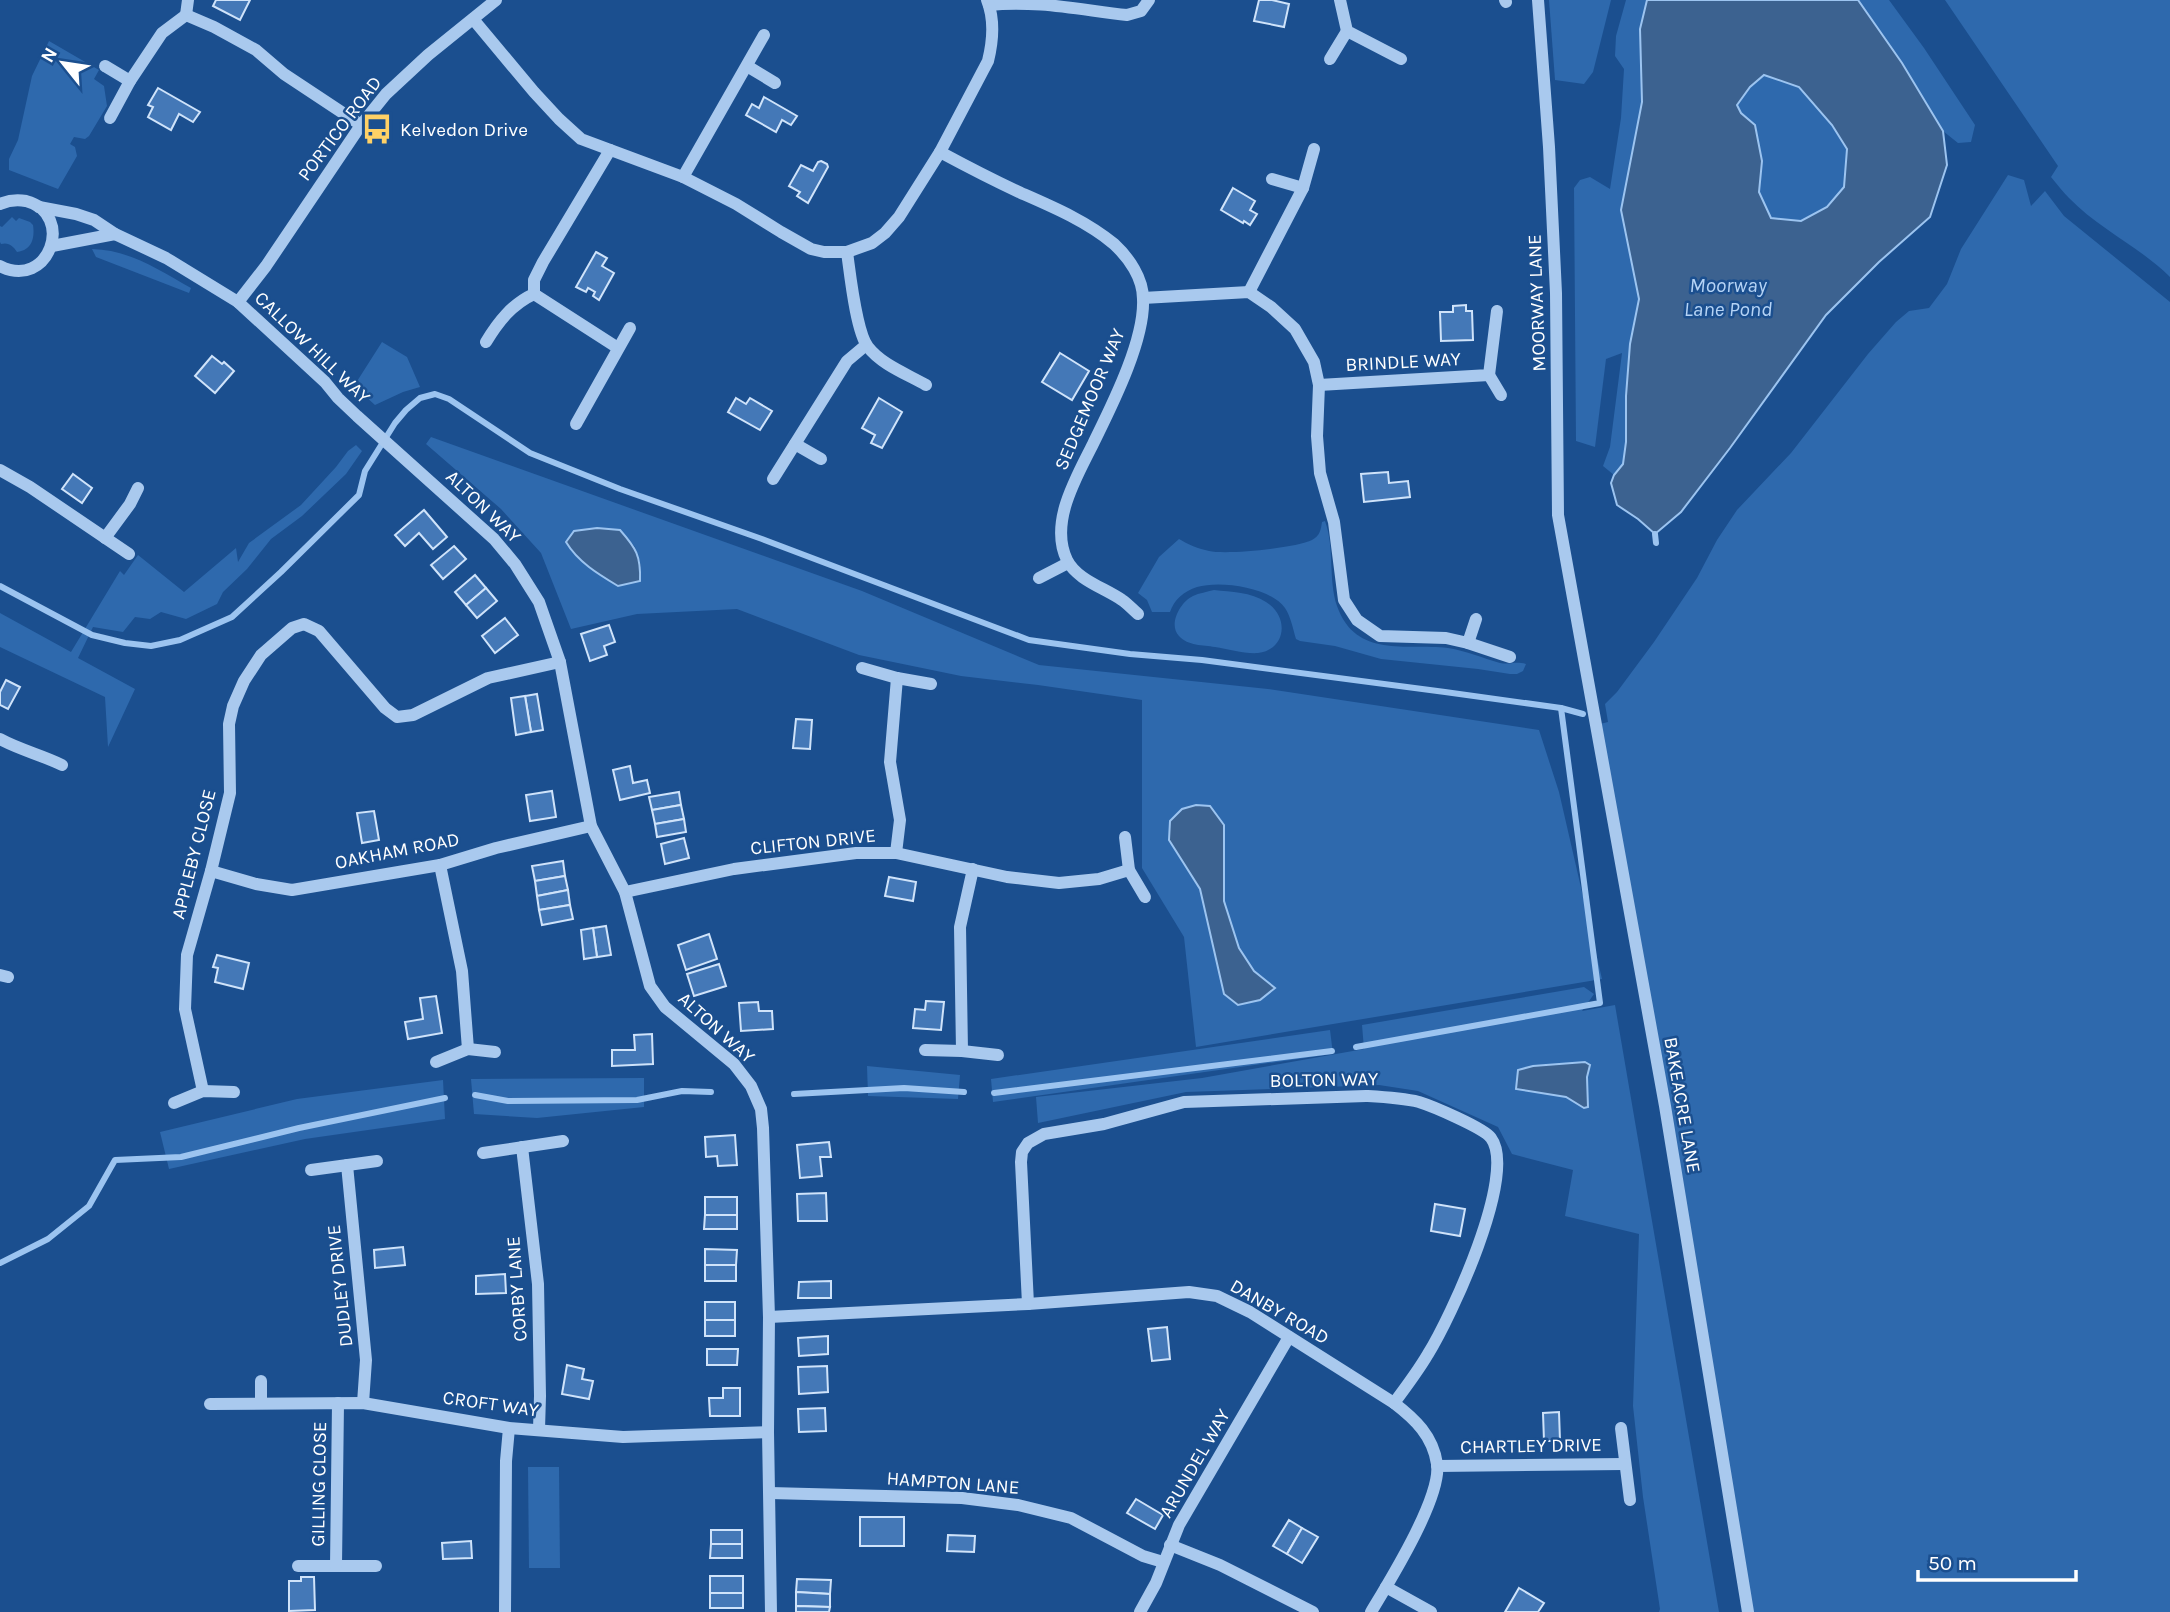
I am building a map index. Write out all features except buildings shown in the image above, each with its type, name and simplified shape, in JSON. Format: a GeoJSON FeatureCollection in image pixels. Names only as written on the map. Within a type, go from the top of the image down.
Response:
{"type":"FeatureCollection","features":[{"type":"Feature","properties":{"kind":"street"},"geometry":{"type":"LineString","coordinates":[[110,118],[130,81],[162,33],[186,15],[188,0]]}},
{"type":"Feature","properties":{"kind":"street","name":"PORTICO ROAD"},"geometry":{"type":"LineString","coordinates":[[238,302],[361,125],[386,94],[496,0]]}},
{"type":"Feature","properties":{"kind":"street"},"geometry":{"type":"LineString","coordinates":[[473,19],[558,119],[581,139],[683,177],[736,204],[811,249],[847,252],[872,243],[899,217],[940,152],[988,61],[993,31],[988,3],[1035,3],[1127,15],[1141,11],[1149,0]]}},
{"type":"Feature","properties":{"kind":"street"},"geometry":{"type":"LineString","coordinates":[[1330,59],[1347,31],[1340,0]]}},
{"type":"Feature","properties":{"kind":"street","name":"MOORWAY LANE"},"geometry":{"type":"LineString","coordinates":[[1538,0],[1556,280],[1558,515],[1575,605]]}},
{"type":"Feature","properties":{"kind":"street"},"geometry":{"type":"LineString","coordinates":[[186,15],[256,50],[284,74],[361,125]]}},
{"type":"Feature","properties":{"kind":"street"},"geometry":{"type":"LineString","coordinates":[[1347,31],[1401,59]]}},
{"type":"Feature","properties":{"kind":"street"},"geometry":{"type":"LineString","coordinates":[[683,177],[764,35]]}},
{"type":"Feature","properties":{"kind":"street"},"geometry":{"type":"LineString","coordinates":[[106,66],[130,81]]}},
{"type":"Feature","properties":{"kind":"street"},"geometry":{"type":"LineString","coordinates":[[747,66],[775,83]]}},
{"type":"Feature","properties":{"kind":"street"},"geometry":{"type":"LineString","coordinates":[[1248,292],[1303,188],[1314,149]]}},
{"type":"Feature","properties":{"kind":"street"},"geometry":{"type":"LineString","coordinates":[[534,294],[534,280],[543,262],[610,150]]}},
{"type":"Feature","properties":{"kind":"street","name":"SEDGEMOOR WAY"},"geometry":{"type":"LineString","coordinates":[[940,152],[1075,218],[1115,245],[1135,269],[1143,298],[1140,328],[1126,370],[1074,482],[1065,508],[1060,542],[1068,563]]}},
{"type":"Feature","properties":{"kind":"street"},"geometry":{"type":"LineString","coordinates":[[1272,179],[1303,188]]}},
{"type":"Feature","properties":{"kind":"street","name":"CALLOW HILL WAY"},"geometry":{"type":"LineString","coordinates":[[3,200],[31,202],[39,207],[94,220],[166,258],[238,302],[265,324],[331,387],[338,398],[405,458]]}},
{"type":"Feature","properties":{"kind":"street"},"geometry":{"type":"LineString","coordinates":[[1,270],[20,271],[37,265],[48,254],[52,246],[51,225],[39,207]]}},
{"type":"Feature","properties":{"kind":"street"},"geometry":{"type":"LineString","coordinates":[[52,246],[115,233]]}},
{"type":"Feature","properties":{"kind":"street"},"geometry":{"type":"LineString","coordinates":[[847,252],[866,345],[881,360],[926,386]]}},
{"type":"Feature","properties":{"kind":"street"},"geometry":{"type":"LineString","coordinates":[[1143,298],[1248,292],[1271,307],[1295,329],[1314,362],[1319,385],[1317,436],[1320,473],[1334,522],[1344,600],[1357,620],[1380,636],[1446,638],[1510,657]]}},
{"type":"Feature","properties":{"kind":"street"},"geometry":{"type":"LineString","coordinates":[[486,342],[499,321],[521,300],[534,294]]}},
{"type":"Feature","properties":{"kind":"street"},"geometry":{"type":"LineString","coordinates":[[534,294],[618,348]]}},
{"type":"Feature","properties":{"kind":"street","name":"BRINDLE WAY"},"geometry":{"type":"LineString","coordinates":[[1497,311],[1489,375],[1501,395]]}},
{"type":"Feature","properties":{"kind":"street"},"geometry":{"type":"LineString","coordinates":[[576,425],[630,328]]}},
{"type":"Feature","properties":{"kind":"street"},"geometry":{"type":"LineString","coordinates":[[773,479],[847,361],[866,345]]}},
{"type":"Feature","properties":{"kind":"street","name":"BRINDLE WAY"},"geometry":{"type":"LineString","coordinates":[[1319,385],[1489,375]]}},
{"type":"Feature","properties":{"kind":"street"},"geometry":{"type":"LineString","coordinates":[[795,444],[821,459]]}},
{"type":"Feature","properties":{"kind":"street","name":"ALTON WAY"},"geometry":{"type":"LineString","coordinates":[[405,458],[476,522],[515,564],[539,602],[559,662],[591,826],[625,892],[650,986],[665,1007],[734,1064],[751,1086],[761,1109],[769,1317],[771,1612]]}},
{"type":"Feature","properties":{"kind":"street"},"geometry":{"type":"LineString","coordinates":[[0,470],[30,486],[129,554]]}},
{"type":"Feature","properties":{"kind":"street"},"geometry":{"type":"LineString","coordinates":[[105,537],[130,504],[138,488]]}},
{"type":"Feature","properties":{"kind":"street"},"geometry":{"type":"LineString","coordinates":[[1039,578],[1068,563],[1083,577],[1124,601],[1138,614]]}},
{"type":"Feature","properties":{"kind":"street","name":"BAKEACRE LANE"},"geometry":{"type":"LineString","coordinates":[[1575,605],[1665,1106],[1748,1612]]}},
{"type":"Feature","properties":{"kind":"street"},"geometry":{"type":"LineString","coordinates":[[1468,643],[1476,619]]}},
{"type":"Feature","properties":{"kind":"street","name":"APPLEBY CLOSE"},"geometry":{"type":"LineString","coordinates":[[203,1091],[185,1009],[187,955],[230,793],[229,724],[233,706],[244,681],[261,655],[292,628],[304,624],[319,631],[385,708],[397,717],[414,715],[488,678],[559,662]]}},
{"type":"Feature","properties":{"kind":"street"},"geometry":{"type":"LineString","coordinates":[[862,668],[930,684]]}},
{"type":"Feature","properties":{"kind":"street"},"geometry":{"type":"LineString","coordinates":[[896,853],[900,820],[890,762],[897,678]]}},
{"type":"Feature","properties":{"kind":"street"},"geometry":{"type":"LineString","coordinates":[[0,739],[23,750],[39,753],[62,765]]}},
{"type":"Feature","properties":{"kind":"street","name":"OAKHAM ROAD"},"geometry":{"type":"LineString","coordinates":[[211,871],[256,884],[292,890],[440,864],[591,826]]}},
{"type":"Feature","properties":{"kind":"street"},"geometry":{"type":"LineString","coordinates":[[1125,837],[1129,870],[1145,897]]}},
{"type":"Feature","properties":{"kind":"street","name":"CLIFTON DRIVE"},"geometry":{"type":"LineString","coordinates":[[625,892],[734,869],[856,853],[896,853],[1007,877],[1059,883],[1099,879],[1129,870]]}},
{"type":"Feature","properties":{"kind":"street"},"geometry":{"type":"LineString","coordinates":[[440,864],[462,971],[468,1049]]}},
{"type":"Feature","properties":{"kind":"street"},"geometry":{"type":"LineString","coordinates":[[962,1051],[960,927],[972,869]]}},
{"type":"Feature","properties":{"kind":"street"},"geometry":{"type":"LineString","coordinates":[[436,1062],[468,1049],[495,1052]]}},
{"type":"Feature","properties":{"kind":"street"},"geometry":{"type":"LineString","coordinates":[[925,1050],[998,1055]]}},
{"type":"Feature","properties":{"kind":"street"},"geometry":{"type":"LineString","coordinates":[[174,1103],[203,1091],[234,1092]]}},
{"type":"Feature","properties":{"kind":"street","name":"BOLTON WAY"},"geometry":{"type":"LineString","coordinates":[[1028,1304],[1021,1162],[1028,1143],[1044,1134],[1104,1124],[1184,1102],[1366,1096],[1419,1102],[1491,1137],[1498,1168],[1487,1219],[1461,1291],[1428,1354],[1395,1403]]}},
{"type":"Feature","properties":{"kind":"street"},"geometry":{"type":"LineString","coordinates":[[483,1153],[563,1141]]}},
{"type":"Feature","properties":{"kind":"street","name":"CORBY LANE"},"geometry":{"type":"LineString","coordinates":[[522,1147],[538,1284],[539,1429]]}},
{"type":"Feature","properties":{"kind":"street"},"geometry":{"type":"LineString","coordinates":[[311,1170],[377,1161]]}},
{"type":"Feature","properties":{"kind":"street","name":"DUDLEY DRIVE"},"geometry":{"type":"LineString","coordinates":[[346,1165],[366,1360],[363,1403]]}},
{"type":"Feature","properties":{"kind":"street","name":"DANBY ROAD"},"geometry":{"type":"LineString","coordinates":[[769,1317],[1028,1304],[1189,1292],[1217,1296],[1250,1312],[1395,1403],[1415,1419],[1429,1439],[1437,1466]]}},
{"type":"Feature","properties":{"kind":"street","name":"ARUNDEL WAY"},"geometry":{"type":"LineString","coordinates":[[1140,1612],[1156,1583],[1178,1525],[1289,1337]]}},
{"type":"Feature","properties":{"kind":"street"},"geometry":{"type":"LineString","coordinates":[[261,1381],[261,1403]]}},
{"type":"Feature","properties":{"kind":"street","name":"GILLING CLOSE"},"geometry":{"type":"LineString","coordinates":[[336,1566],[338,1403]]}},
{"type":"Feature","properties":{"kind":"street","name":"CROFT WAY"},"geometry":{"type":"LineString","coordinates":[[210,1404],[363,1403],[509,1427],[623,1437],[768,1432]]}},
{"type":"Feature","properties":{"kind":"street"},"geometry":{"type":"LineString","coordinates":[[505,1612],[506,1461],[509,1427]]}},
{"type":"Feature","properties":{"kind":"street"},"geometry":{"type":"LineString","coordinates":[[1621,1428],[1630,1500]]}},
{"type":"Feature","properties":{"kind":"street","name":"CHARTLEY DRIVE"},"geometry":{"type":"LineString","coordinates":[[1437,1466],[1624,1464]]}},
{"type":"Feature","properties":{"kind":"street"},"geometry":{"type":"LineString","coordinates":[[1371,1612],[1422,1519],[1433,1488],[1437,1466]]}},
{"type":"Feature","properties":{"kind":"street","name":"HAMPTON LANE"},"geometry":{"type":"LineString","coordinates":[[770,1493],[962,1498],[1018,1505],[1071,1518],[1131,1550],[1163,1562]]}},
{"type":"Feature","properties":{"kind":"street"},"geometry":{"type":"LineString","coordinates":[[1170,1545],[1220,1565],[1313,1612]]}},
{"type":"Feature","properties":{"kind":"street","name":"GILLING CLOSE"},"geometry":{"type":"LineString","coordinates":[[299,1566],[376,1566]]}},
{"type":"Feature","properties":{"kind":"street"},"geometry":{"type":"LineString","coordinates":[[1386,1587],[1431,1612]]}},
{"type":"Feature","properties":{"kind":"shaded area"},"geometry":{"type":"Polygon","coordinates":[[[1549,0],[1611,0],[1593,72],[1584,84],[1555,80],[1549,0]]]}},
{"type":"Feature","properties":{"kind":"shaded area"},"geometry":{"type":"Polygon","coordinates":[[[1626,0],[1647,0],[1640,29],[1642,102],[1621,210],[1639,299],[1630,344],[1623,464],[1614,475],[1603,466],[1610,447],[1622,353],[1606,359],[1595,447],[1576,441],[1574,188],[1580,180],[1590,177],[1610,189],[1621,118],[1624,69],[1615,56],[1616,36],[1626,0]]]}},
{"type":"Feature","properties":{"kind":"shaded area"},"geometry":{"type":"Polygon","coordinates":[[[1858,0],[1889,0],[1975,125],[1971,142],[1958,143],[1943,131],[1902,63],[1858,0]]]}},
{"type":"Feature","properties":{"kind":"shaded area"},"geometry":{"type":"Polygon","coordinates":[[[1945,0],[2170,0],[2170,277],[2146,256],[2081,209],[2051,177],[2058,166],[1945,0]]]}},
{"type":"Feature","properties":{"kind":"shaded area"},"geometry":{"type":"Polygon","coordinates":[[[49,41],[99,70],[94,79],[104,86],[107,106],[89,136],[85,139],[74,137],[70,144],[75,147],[77,156],[58,189],[9,170],[9,159],[18,140],[32,76],[49,41]]]}},
{"type":"Feature","properties":{"kind":"shaded area"},"geometry":{"type":"Polygon","coordinates":[[[1764,75],[1799,87],[1832,125],[1847,149],[1844,187],[1827,207],[1801,221],[1771,218],[1759,192],[1762,161],[1737,105],[1750,87],[1764,75]]]}},
{"type":"Feature","properties":{"kind":"shaded area"},"geometry":{"type":"Polygon","coordinates":[[[2008,175],[2024,180],[2031,206],[2045,191],[2064,216],[2170,302],[2170,1612],[1749,1612],[1596,725],[1608,722],[1605,704],[1654,642],[1697,578],[1737,510],[1791,453],[1896,322],[1909,311],[1929,308],[1947,284],[1961,249],[2008,175]]]}},
{"type":"Feature","properties":{"kind":"shaded area"},"geometry":{"type":"Polygon","coordinates":[[[12,217],[16,221],[19,218],[33,225],[31,243],[22,251],[17,252],[10,245],[0,242],[0,226],[12,217]]]}},
{"type":"Feature","properties":{"kind":"shaded area"},"geometry":{"type":"Polygon","coordinates":[[[92,249],[119,253],[144,262],[191,288],[189,293],[96,257],[92,249]]]}},
{"type":"Feature","properties":{"kind":"shaded area"},"geometry":{"type":"Polygon","coordinates":[[[382,342],[407,357],[420,387],[375,405],[354,386],[382,342]]]}},
{"type":"Feature","properties":{"kind":"shaded area"},"geometry":{"type":"Polygon","coordinates":[[[431,437],[862,591],[1039,665],[1268,689],[1539,730],[1559,792],[1602,979],[1196,1047],[1184,937],[1142,868],[1142,700],[961,676],[859,655],[737,609],[637,614],[571,629],[541,553],[501,509],[426,444],[431,437]],[[620,530],[586,565],[618,586],[641,566],[635,547],[620,530]],[[1224,825],[1200,889],[1224,994],[1274,988],[1254,971],[1239,948],[1224,901],[1224,825]]]}},
{"type":"Feature","properties":{"kind":"shaded area"},"geometry":{"type":"Polygon","coordinates":[[[356,445],[362,451],[346,474],[302,516],[271,539],[247,569],[223,592],[217,604],[186,619],[161,612],[150,619],[135,617],[123,632],[93,627],[78,658],[135,689],[108,747],[105,697],[0,647],[0,613],[71,652],[120,571],[124,575],[138,555],[184,592],[236,548],[238,562],[249,543],[301,505],[356,445]]]}},
{"type":"Feature","properties":{"kind":"shaded area"},"geometry":{"type":"Polygon","coordinates":[[[1325,521],[1330,542],[1334,596],[1346,623],[1356,634],[1384,645],[1448,648],[1500,663],[1526,664],[1523,671],[1510,674],[1381,659],[1335,646],[1300,641],[1296,639],[1285,608],[1278,601],[1257,590],[1244,587],[1218,584],[1197,587],[1180,596],[1170,612],[1152,612],[1147,600],[1138,593],[1159,557],[1179,539],[1201,549],[1218,552],[1277,548],[1312,540],[1325,521]]]}},
{"type":"Feature","properties":{"kind":"shaded area"},"geometry":{"type":"Polygon","coordinates":[[[1214,590],[1254,596],[1273,608],[1279,615],[1282,631],[1275,645],[1258,653],[1248,653],[1196,645],[1179,636],[1175,620],[1184,603],[1195,595],[1214,590]]]}},
{"type":"Feature","properties":{"kind":"shaded area"},"geometry":{"type":"Polygon","coordinates":[[[1584,987],[1594,994],[1582,1011],[1615,1005],[1719,1612],[1659,1612],[1633,1406],[1639,1234],[1565,1216],[1573,1170],[1512,1154],[1498,1127],[1418,1091],[1379,1085],[1186,1092],[1038,1123],[1036,1097],[1202,1078],[1364,1049],[1362,1025],[1584,987]],[[1585,1062],[1518,1070],[1516,1089],[1566,1097],[1584,1108],[1588,1107],[1585,1062]]]}},
{"type":"Feature","properties":{"kind":"shaded area"},"geometry":{"type":"Polygon","coordinates":[[[1330,1030],[1333,1054],[993,1102],[991,1079],[1330,1030]]]}},
{"type":"Feature","properties":{"kind":"shaded area"},"geometry":{"type":"Polygon","coordinates":[[[867,1066],[960,1075],[958,1099],[868,1096],[867,1066]]]}},
{"type":"Feature","properties":{"kind":"shaded area"},"geometry":{"type":"Polygon","coordinates":[[[644,1078],[644,1107],[537,1118],[474,1114],[471,1079],[644,1078]]]}},
{"type":"Feature","properties":{"kind":"shaded area"},"geometry":{"type":"Polygon","coordinates":[[[443,1080],[445,1119],[305,1139],[169,1169],[160,1132],[297,1099],[443,1080]]]}},
{"type":"Feature","properties":{"kind":"shaded area"},"geometry":{"type":"Polygon","coordinates":[[[528,1467],[559,1467],[560,1568],[529,1568],[528,1467]]]}},
{"type":"Feature","properties":{"kind":"water","name":"Moorway Lane Pond"},"geometry":{"type":"Polygon","coordinates":[[[1647,0],[1858,0],[1902,63],[1943,131],[1947,165],[1930,217],[1879,262],[1826,315],[1681,512],[1655,534],[1617,505],[1611,483],[1623,464],[1630,344],[1639,299],[1621,210],[1642,102],[1640,29],[1647,0]],[[1764,75],[1750,87],[1737,105],[1741,113],[1755,125],[1762,161],[1759,192],[1771,218],[1801,221],[1827,207],[1844,187],[1847,149],[1832,125],[1799,87],[1764,75]]]}},
{"type":"Feature","properties":{"kind":"water"},"geometry":{"type":"Polygon","coordinates":[[[597,528],[620,530],[634,547],[640,565],[640,581],[618,586],[582,562],[566,542],[574,531],[597,528]]]}},
{"type":"Feature","properties":{"kind":"water"},"geometry":{"type":"Polygon","coordinates":[[[1196,805],[1210,806],[1224,825],[1224,901],[1239,948],[1254,971],[1275,988],[1260,1000],[1238,1005],[1224,994],[1200,889],[1169,840],[1170,821],[1182,809],[1196,805]]]}},
{"type":"Feature","properties":{"kind":"water"},"geometry":{"type":"Polygon","coordinates":[[[1585,1062],[1590,1065],[1587,1077],[1588,1107],[1584,1108],[1566,1097],[1516,1089],[1518,1070],[1533,1066],[1585,1062]]]}},
{"type":"Feature","properties":{"kind":"waterway"},"geometry":{"type":"LineString","coordinates":[[0,586],[92,635],[151,646],[180,640],[232,617],[281,572],[359,495],[365,471],[406,410],[420,398],[435,394],[449,399],[530,453],[620,489],[762,539],[1029,640],[1445,692],[1561,708],[1583,714]]}},
{"type":"Feature","properties":{"kind":"waterway"},"geometry":{"type":"LineString","coordinates":[[1655,534],[1656,543]]}},
{"type":"Feature","properties":{"kind":"waterway"},"geometry":{"type":"LineString","coordinates":[[1356,1047],[1600,1003],[1561,708]]}},
{"type":"Feature","properties":{"kind":"waterway"},"geometry":{"type":"LineString","coordinates":[[994,1093],[1332,1051]]}},
{"type":"Feature","properties":{"kind":"waterway"},"geometry":{"type":"LineString","coordinates":[[794,1094],[904,1088],[964,1092]]}},
{"type":"Feature","properties":{"kind":"waterway"},"geometry":{"type":"LineString","coordinates":[[475,1095],[508,1101],[637,1100],[682,1091],[711,1092]]}},
{"type":"Feature","properties":{"kind":"waterway"},"geometry":{"type":"LineString","coordinates":[[0,1263],[48,1239],[89,1206],[115,1160],[181,1157],[299,1128],[445,1098]]}},
{"type":"Feature","properties":{"kind":"place","name":"Kelvedon Drive"},"geometry":{"type":"Point","coordinates":[377,129]}}]}
